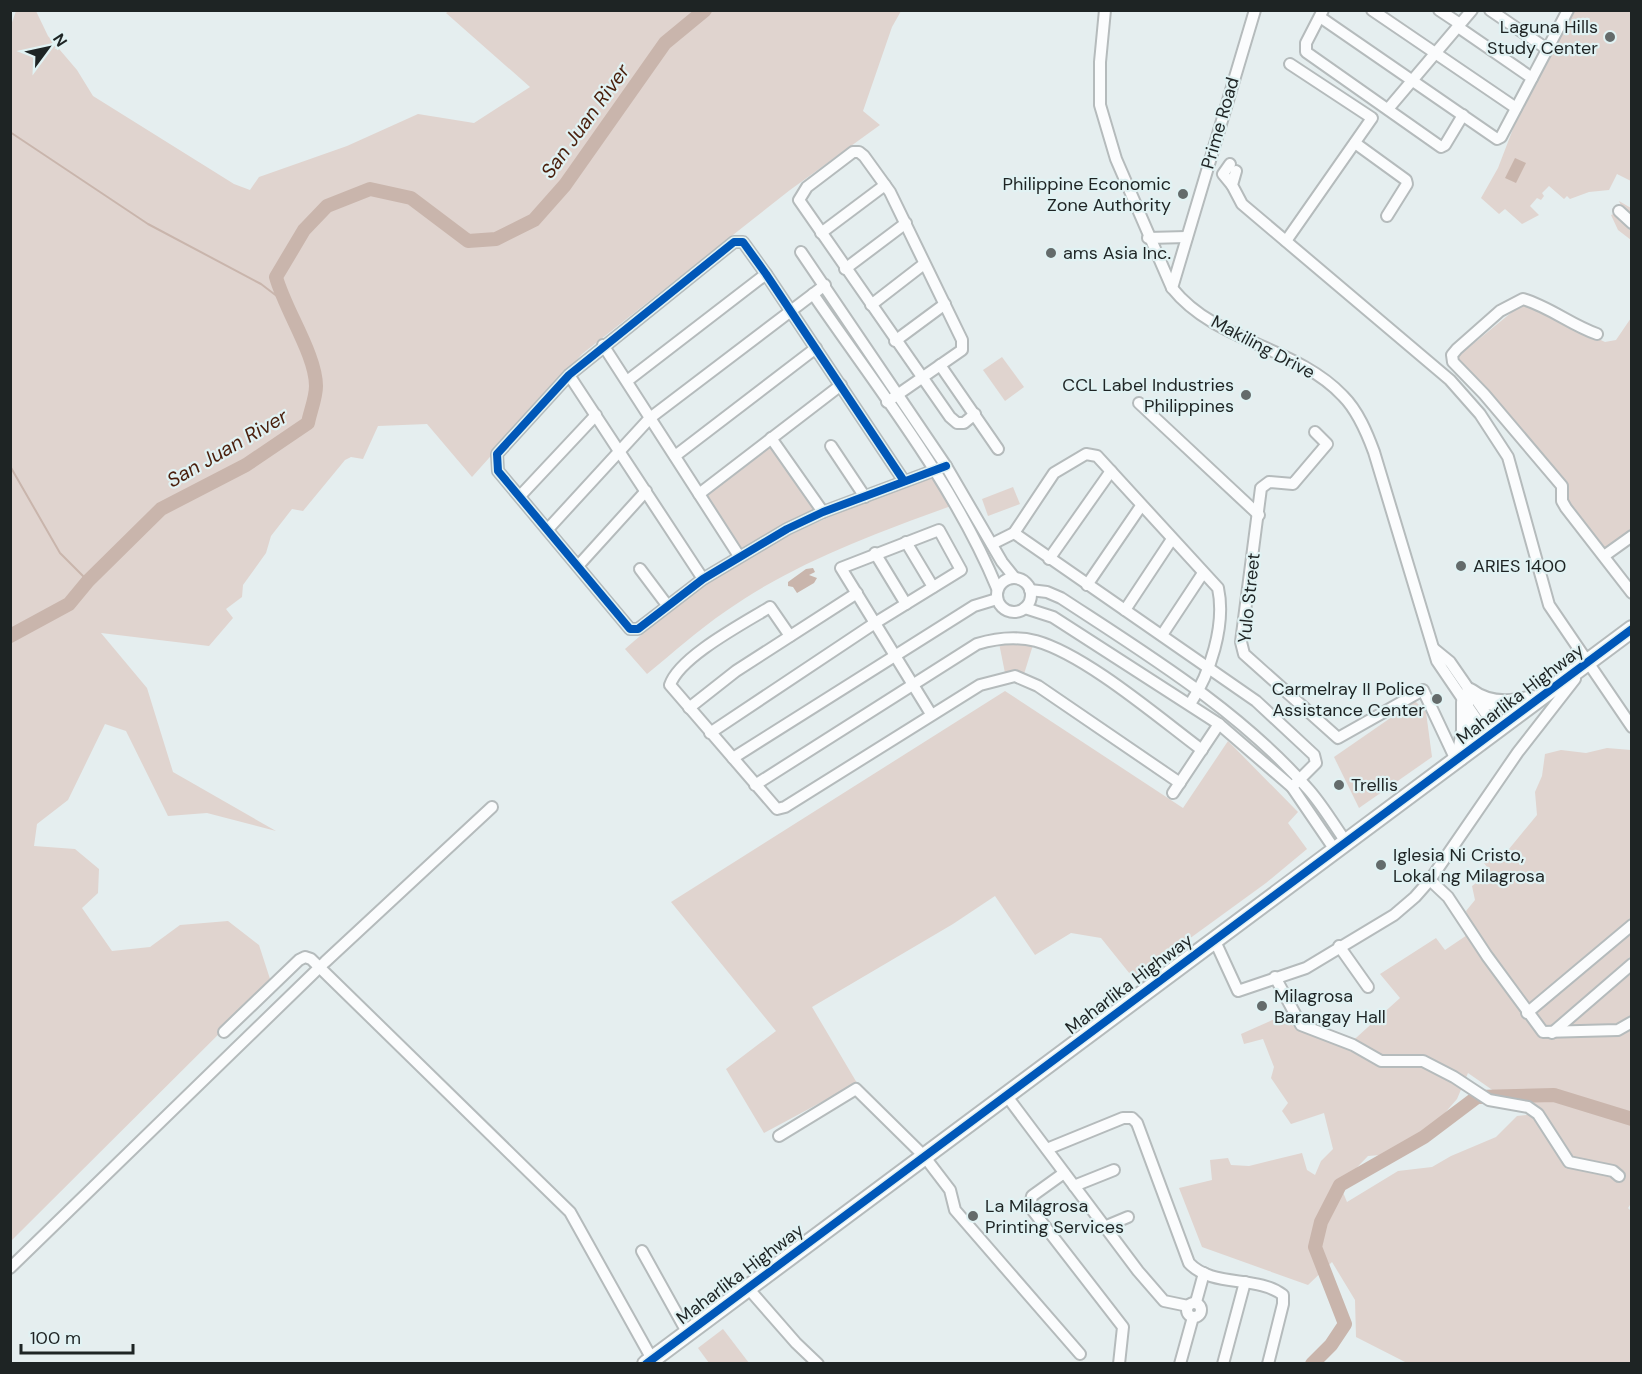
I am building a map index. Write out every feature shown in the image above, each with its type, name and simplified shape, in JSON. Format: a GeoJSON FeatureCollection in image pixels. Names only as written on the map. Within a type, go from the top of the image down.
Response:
{"type":"FeatureCollection","features":[{"type":"Feature","properties":{"kind":"highway","name":"Maharlika Highway"},"geometry":{"type":"LineString","coordinates":[[649,1361],[1632,629]]}},
{"type":"Feature","properties":{"kind":"highway"},"geometry":{"type":"LineString","coordinates":[[1458,758],[1465,731],[1468,697],[1515,704],[1542,697]]}},
{"type":"Feature","properties":{"kind":"street","name":"Makiling Drive"},"geometry":{"type":"LineString","coordinates":[[1106,10],[1100,62],[1100,105],[1116,159],[1148,238],[1172,288],[1186,303],[1216,325],[1306,367],[1345,397],[1365,430],[1374,452],[1416,597],[1434,649],[1450,662],[1468,697],[1492,733]]}},
{"type":"Feature","properties":{"kind":"street","name":"Prime Road"},"geometry":{"type":"LineString","coordinates":[[1172,288],[1255,10]]}},
{"type":"Feature","properties":{"kind":"street"},"geometry":{"type":"LineString","coordinates":[[1372,10],[1516,108]]}},
{"type":"Feature","properties":{"kind":"street"},"geometry":{"type":"LineString","coordinates":[[1439,10],[1532,78]]}},
{"type":"Feature","properties":{"kind":"street"},"geometry":{"type":"LineString","coordinates":[[1388,109],[1472,10]]}},
{"type":"Feature","properties":{"kind":"street"},"geometry":{"type":"LineString","coordinates":[[1490,10],[1547,49]]}},
{"type":"Feature","properties":{"kind":"street"},"geometry":{"type":"LineString","coordinates":[[1463,116],[1445,145],[1441,147],[1306,52],[1306,43],[1322,14],[1412,81],[1497,139],[1501,137],[1532,78],[1563,12]]}},
{"type":"Feature","properties":{"kind":"street"},"geometry":{"type":"LineString","coordinates":[[1286,241],[1372,118],[1290,64]]}},
{"type":"Feature","properties":{"kind":"street"},"geometry":{"type":"LineString","coordinates":[[1355,143],[1406,180],[1407,184],[1387,216]]}},
{"type":"Feature","properties":{"kind":"street"},"geometry":{"type":"LineString","coordinates":[[887,402],[921,378],[962,350],[962,340],[906,223],[885,185],[864,156],[853,152],[800,196],[799,200],[921,378],[957,423],[964,423],[975,414]]}},
{"type":"Feature","properties":{"kind":"street"},"geometry":{"type":"LineString","coordinates":[[1233,167],[1232,185],[1242,204],[1449,380],[1480,414],[1508,457],[1549,605],[1632,727]]}},
{"type":"Feature","properties":{"kind":"street"},"geometry":{"type":"LineString","coordinates":[[821,233],[885,185]]}},
{"type":"Feature","properties":{"kind":"street"},"geometry":{"type":"LineString","coordinates":[[1619,211],[1632,223]]}},
{"type":"Feature","properties":{"kind":"street"},"geometry":{"type":"LineString","coordinates":[[845,269],[906,223]]}},
{"type":"Feature","properties":{"kind":"street"},"geometry":{"type":"LineString","coordinates":[[1148,238],[1187,237]]}},
{"type":"Feature","properties":{"kind":"street"},"geometry":{"type":"LineString","coordinates":[[904,481],[743,242],[734,242],[568,375],[497,454],[498,471],[630,629],[638,629],[667,605],[739,556],[823,512],[946,466]]}},
{"type":"Feature","properties":{"kind":"street"},"geometry":{"type":"LineString","coordinates":[[801,252],[946,466],[1014,577],[1024,581],[1030,590],[1030,600],[1025,608]]}},
{"type":"Feature","properties":{"kind":"street"},"geometry":{"type":"LineString","coordinates":[[871,305],[924,264]]}},
{"type":"Feature","properties":{"kind":"street"},"geometry":{"type":"LineString","coordinates":[[627,381],[766,274]]}},
{"type":"Feature","properties":{"kind":"street"},"geometry":{"type":"LineString","coordinates":[[548,529],[650,418],[825,285]]}},
{"type":"Feature","properties":{"kind":"street"},"geometry":{"type":"LineString","coordinates":[[813,294],[934,470],[982,552],[1004,609],[1014,612],[1025,608],[1053,617],[1190,704],[1296,784]]}},
{"type":"Feature","properties":{"kind":"street"},"geometry":{"type":"LineString","coordinates":[[1597,334],[1584,330],[1539,304],[1523,299],[1500,311],[1452,355],[1453,362],[1484,394],[1562,486],[1562,501],[1566,508],[1632,593]]}},
{"type":"Feature","properties":{"kind":"street"},"geometry":{"type":"LineString","coordinates":[[895,341],[945,304]]}},
{"type":"Feature","properties":{"kind":"street"},"geometry":{"type":"LineString","coordinates":[[603,345],[739,556]]}},
{"type":"Feature","properties":{"kind":"street"},"geometry":{"type":"LineString","coordinates":[[675,456],[816,348]]}},
{"type":"Feature","properties":{"kind":"street"},"geometry":{"type":"LineString","coordinates":[[940,365],[998,448]]}},
{"type":"Feature","properties":{"kind":"street"},"geometry":{"type":"LineString","coordinates":[[568,375],[703,579]]}},
{"type":"Feature","properties":{"kind":"street"},"geometry":{"type":"LineString","coordinates":[[699,494],[841,385]]}},
{"type":"Feature","properties":{"kind":"street"},"geometry":{"type":"LineString","coordinates":[[1139,403],[1259,515]]}},
{"type":"Feature","properties":{"kind":"street"},"geometry":{"type":"LineString","coordinates":[[520,495],[596,415]]}},
{"type":"Feature","properties":{"kind":"street","name":"Yulo Street"},"geometry":{"type":"LineString","coordinates":[[1315,432],[1327,444],[1293,484],[1269,482],[1261,489],[1241,642],[1244,654],[1338,738],[1423,690],[1458,758]]}},
{"type":"Feature","properties":{"kind":"street"},"geometry":{"type":"LineString","coordinates":[[771,438],[823,512]]}},
{"type":"Feature","properties":{"kind":"street"},"geometry":{"type":"LineString","coordinates":[[831,446],[865,497]]}},
{"type":"Feature","properties":{"kind":"street"},"geometry":{"type":"LineString","coordinates":[[992,544],[1014,533],[1054,473],[1092,453],[1218,588],[1221,602],[1211,668],[1190,704]]}},
{"type":"Feature","properties":{"kind":"street"},"geometry":{"type":"LineString","coordinates":[[1049,559],[1111,471]]}},
{"type":"Feature","properties":{"kind":"street"},"geometry":{"type":"LineString","coordinates":[[578,566],[646,492]]}},
{"type":"Feature","properties":{"kind":"street"},"geometry":{"type":"LineString","coordinates":[[1087,585],[1141,506]]}},
{"type":"Feature","properties":{"kind":"street"},"geometry":{"type":"LineString","coordinates":[[710,733],[875,623],[961,570],[939,530],[841,568],[857,593],[875,623],[931,714]]}},
{"type":"Feature","properties":{"kind":"street"},"geometry":{"type":"LineString","coordinates":[[1014,533],[1256,701],[1314,755],[1316,763],[1296,784]]}},
{"type":"Feature","properties":{"kind":"street"},"geometry":{"type":"LineString","coordinates":[[1604,556],[1632,536]]}},
{"type":"Feature","properties":{"kind":"street"},"geometry":{"type":"LineString","coordinates":[[1125,610],[1172,539]]}},
{"type":"Feature","properties":{"kind":"street"},"geometry":{"type":"LineString","coordinates":[[906,542],[933,587]]}},
{"type":"Feature","properties":{"kind":"street"},"geometry":{"type":"LineString","coordinates":[[875,553],[906,604]]}},
{"type":"Feature","properties":{"kind":"street"},"geometry":{"type":"LineString","coordinates":[[640,569],[667,605]]}},
{"type":"Feature","properties":{"kind":"street"},"geometry":{"type":"LineString","coordinates":[[1162,635],[1203,573]]}},
{"type":"Feature","properties":{"kind":"street"},"geometry":{"type":"LineString","coordinates":[[733,758],[895,655],[997,594],[1004,580],[1014,577]]}},
{"type":"Feature","properties":{"kind":"street"},"geometry":{"type":"LineString","coordinates":[[1030,590],[1047,592],[1060,598],[1199,690],[1229,714],[1296,784],[1340,846]]}},
{"type":"Feature","properties":{"kind":"street"},"geometry":{"type":"LineString","coordinates":[[689,708],[736,671],[857,593]]}},
{"type":"Feature","properties":{"kind":"street"},"geometry":{"type":"LineString","coordinates":[[790,636],[770,607],[718,638],[673,674],[670,685],[777,809],[785,807],[980,685],[1015,676],[1046,691],[1180,783]]}},
{"type":"Feature","properties":{"kind":"street"},"geometry":{"type":"LineString","coordinates":[[755,785],[977,644],[995,639],[1019,638],[1064,652],[1202,750]]}},
{"type":"Feature","properties":{"kind":"street"},"geometry":{"type":"LineString","coordinates":[[1214,939],[1238,991],[1306,968],[1339,945],[1394,915],[1430,880],[1518,752],[1588,662]]}},
{"type":"Feature","properties":{"kind":"street"},"geometry":{"type":"LineString","coordinates":[[1173,793],[1219,724]]}},
{"type":"Feature","properties":{"kind":"street"},"geometry":{"type":"LineString","coordinates":[[10,1268],[319,968],[492,807]]}},
{"type":"Feature","properties":{"kind":"street"},"geometry":{"type":"LineString","coordinates":[[1430,880],[1448,897],[1527,1013],[1543,1032],[1618,1030],[1632,1022]]}},
{"type":"Feature","properties":{"kind":"street"},"geometry":{"type":"LineString","coordinates":[[1527,1013],[1632,925]]}},
{"type":"Feature","properties":{"kind":"street"},"geometry":{"type":"LineString","coordinates":[[1339,945],[1368,987]]}},
{"type":"Feature","properties":{"kind":"street"},"geometry":{"type":"LineString","coordinates":[[224,1032],[299,960],[305,957],[570,1212],[649,1361]]}},
{"type":"Feature","properties":{"kind":"street"},"geometry":{"type":"LineString","coordinates":[[1552,1033],[1632,964]]}},
{"type":"Feature","properties":{"kind":"street"},"geometry":{"type":"LineString","coordinates":[[1275,977],[1301,1025],[1353,1045],[1381,1060],[1423,1061],[1474,1089],[1489,1100],[1528,1107],[1538,1114],[1569,1162],[1613,1171],[1618,1176]]}},
{"type":"Feature","properties":{"kind":"street"},"geometry":{"type":"LineString","coordinates":[[778,1136],[855,1089],[924,1156],[950,1190],[954,1210],[1080,1354]]}},
{"type":"Feature","properties":{"kind":"street"},"geometry":{"type":"LineString","coordinates":[[1006,1095],[1104,1227],[1164,1301],[1192,1304]]}},
{"type":"Feature","properties":{"kind":"street"},"geometry":{"type":"LineString","coordinates":[[1047,1149],[1123,1118],[1132,1118],[1137,1123],[1186,1257],[1193,1267],[1204,1274],[1245,1282],[1278,1292],[1284,1300],[1268,1364]]}},
{"type":"Feature","properties":{"kind":"street"},"geometry":{"type":"LineString","coordinates":[[1074,1186],[1114,1170]]}},
{"type":"Feature","properties":{"kind":"street"},"geometry":{"type":"LineString","coordinates":[[1064,1173],[1032,1196],[1030,1207],[1123,1327],[1119,1364]]}},
{"type":"Feature","properties":{"kind":"street"},"geometry":{"type":"LineString","coordinates":[[1104,1227],[1128,1217]]}},
{"type":"Feature","properties":{"kind":"street"},"geometry":{"type":"LineString","coordinates":[[642,1251],[687,1332]]}},
{"type":"Feature","properties":{"kind":"street"},"geometry":{"type":"LineString","coordinates":[[1180,1364],[1193,1317],[1187,1311],[1204,1274]]}},
{"type":"Feature","properties":{"kind":"street"},"geometry":{"type":"LineString","coordinates":[[1223,1364],[1245,1282]]}},
{"type":"Feature","properties":{"kind":"street"},"geometry":{"type":"LineString","coordinates":[[747,1287],[796,1343],[818,1364]]}},
{"type":"Feature","properties":{"kind":"shaded area"},"geometry":{"type":"Polygon","coordinates":[[[16,11],[36,11],[48,36],[77,70],[93,96],[234,184],[250,190],[259,177],[347,146],[418,114],[474,123],[530,87],[446,13],[449,11],[901,11],[892,27],[863,111],[880,125],[790,190],[582,354],[472,477],[427,424],[378,426],[363,459],[351,457],[345,460],[303,511],[292,509],[271,536],[266,553],[243,585],[242,597],[226,609],[233,618],[209,646],[101,633],[147,688],[173,772],[276,831],[207,813],[168,816],[126,731],[105,724],[68,800],[37,824],[34,846],[75,849],[99,869],[98,893],[82,908],[112,951],[150,947],[180,925],[228,921],[259,945],[271,982],[11,1241],[10,28],[16,11]]]}},
{"type":"Feature","properties":{"kind":"shaded area"},"geometry":{"type":"Polygon","coordinates":[[[1571,11],[1631,11],[1631,181],[1617,174],[1609,190],[1589,192],[1570,199],[1567,196],[1564,199],[1549,186],[1542,193],[1544,196],[1541,200],[1537,198],[1530,206],[1539,215],[1522,224],[1505,209],[1499,214],[1481,198],[1498,168],[1531,82],[1557,43],[1562,26],[1571,11]]]}},
{"type":"Feature","properties":{"kind":"shaded area"},"geometry":{"type":"Polygon","coordinates":[[[1515,158],[1526,163],[1516,183],[1505,178],[1515,158]]]}},
{"type":"Feature","properties":{"kind":"shaded area"},"geometry":{"type":"Polygon","coordinates":[[[1619,201],[1631,208],[1631,240],[1618,230],[1611,215],[1623,210],[1619,201]]]}},
{"type":"Feature","properties":{"kind":"shaded area"},"geometry":{"type":"Polygon","coordinates":[[[1523,303],[1605,342],[1616,340],[1631,318],[1631,535],[1605,555],[1567,509],[1562,489],[1451,362],[1523,303]]]}},
{"type":"Feature","properties":{"kind":"shaded area"},"geometry":{"type":"Polygon","coordinates":[[[1002,357],[1024,387],[1005,401],[983,370],[1002,357]]]}},
{"type":"Feature","properties":{"kind":"shaded area"},"geometry":{"type":"Polygon","coordinates":[[[769,444],[812,504],[813,510],[741,549],[705,498],[707,493],[769,444]]]}},
{"type":"Feature","properties":{"kind":"shaded area"},"geometry":{"type":"Polygon","coordinates":[[[935,475],[951,506],[835,551],[779,578],[716,618],[647,674],[625,649],[696,590],[734,565],[789,535],[935,475]]]}},
{"type":"Feature","properties":{"kind":"shaded area"},"geometry":{"type":"Polygon","coordinates":[[[1013,487],[1020,504],[988,516],[982,499],[1013,487]]]}},
{"type":"Feature","properties":{"kind":"shaded area"},"geometry":{"type":"Polygon","coordinates":[[[813,568],[815,572],[809,575],[817,578],[814,583],[797,593],[793,587],[788,586],[788,582],[806,569],[813,568]]]}},
{"type":"Feature","properties":{"kind":"shaded area"},"geometry":{"type":"Polygon","coordinates":[[[999,643],[1033,645],[1024,674],[1005,673],[999,643]]]}},
{"type":"Feature","properties":{"kind":"shaded area"},"geometry":{"type":"Polygon","coordinates":[[[1005,691],[1183,808],[1228,741],[1298,812],[1288,823],[1307,849],[1266,883],[1134,979],[1101,938],[1071,933],[1035,955],[995,896],[953,924],[812,1007],[857,1083],[764,1133],[726,1069],[776,1031],[671,902],[1005,691]]]}},
{"type":"Feature","properties":{"kind":"shaded area"},"geometry":{"type":"Polygon","coordinates":[[[1415,701],[1426,712],[1432,757],[1359,808],[1334,757],[1415,701]]]}},
{"type":"Feature","properties":{"kind":"shaded area"},"geometry":{"type":"Polygon","coordinates":[[[1607,748],[1631,750],[1632,1202],[1628,1208],[1632,1212],[1631,1363],[1407,1363],[1356,1337],[1355,1300],[1332,1262],[1308,1285],[1202,1247],[1179,1188],[1212,1180],[1210,1160],[1228,1158],[1231,1165],[1249,1166],[1302,1153],[1307,1170],[1315,1175],[1321,1161],[1333,1149],[1324,1113],[1291,1124],[1282,1111],[1288,1103],[1271,1078],[1274,1067],[1263,1039],[1244,1044],[1241,1034],[1286,1014],[1325,1041],[1346,1047],[1400,998],[1380,974],[1436,938],[1445,950],[1473,931],[1466,911],[1475,900],[1472,886],[1491,872],[1484,863],[1509,849],[1537,815],[1535,792],[1542,776],[1545,754],[1561,750],[1586,753],[1607,748]],[[1468,1073],[1457,1099],[1424,1137],[1393,1154],[1368,1156],[1340,1185],[1347,1202],[1398,1171],[1432,1167],[1451,1156],[1496,1137],[1517,1116],[1537,1114],[1501,1096],[1468,1073]]]}},
{"type":"Feature","properties":{"kind":"shaded area"},"geometry":{"type":"Polygon","coordinates":[[[723,1329],[749,1363],[709,1363],[698,1348],[723,1329]]]}},
{"type":"Feature","properties":{"kind":"waterway","name":"San Juan River"},"geometry":{"type":"LineString","coordinates":[[10,636],[69,604],[88,581],[161,509],[246,465],[308,423],[316,391],[315,374],[276,277],[304,230],[327,206],[370,189],[411,198],[468,241],[496,239],[534,220],[565,185],[665,43],[705,10]]}},
{"type":"Feature","properties":{"kind":"waterway"},"geometry":{"type":"LineString","coordinates":[[10,132],[148,224],[261,284],[282,300]]}},
{"type":"Feature","properties":{"kind":"waterway"},"geometry":{"type":"LineString","coordinates":[[10,466],[60,553],[88,581]]}},
{"type":"Feature","properties":{"kind":"waterway"},"geometry":{"type":"LineString","coordinates":[[1312,1364],[1331,1345],[1345,1324],[1315,1247],[1321,1222],[1340,1185],[1424,1137],[1477,1097],[1554,1095],[1632,1119]]}},
{"type":"Feature","properties":{"kind":"cycle path"},"geometry":{"type":"LineString","coordinates":[[904,481],[743,242],[734,242],[569,375],[497,454],[498,471],[630,629],[638,629],[703,579],[787,529],[823,512],[946,466]]}},
{"type":"Feature","properties":{"kind":"cycle path"},"geometry":{"type":"LineString","coordinates":[[646,1364],[1632,629]]}},
{"type":"Feature","properties":{"kind":"place","name":"Laguna Hills Study Center"},"geometry":{"type":"Point","coordinates":[1610,37]}},
{"type":"Feature","properties":{"kind":"place","name":"Philippine Economic Zone Authority"},"geometry":{"type":"Point","coordinates":[1183,194]}},
{"type":"Feature","properties":{"kind":"place","name":"ams Asia Inc."},"geometry":{"type":"Point","coordinates":[1051,253]}},
{"type":"Feature","properties":{"kind":"place","name":"CCL Label Industries Philippines"},"geometry":{"type":"Point","coordinates":[1246,395]}},
{"type":"Feature","properties":{"kind":"place","name":"ARIES 1400"},"geometry":{"type":"Point","coordinates":[1461,566]}},
{"type":"Feature","properties":{"kind":"place","name":"Carmelray II Police Assistance Center"},"geometry":{"type":"Point","coordinates":[1437,699]}},
{"type":"Feature","properties":{"kind":"place","name":"Trellis"},"geometry":{"type":"Point","coordinates":[1339,785]}},
{"type":"Feature","properties":{"kind":"place","name":"Iglesia Ni Cristo, Lokal ng Milagrosa"},"geometry":{"type":"Point","coordinates":[1381,865]}},
{"type":"Feature","properties":{"kind":"place","name":"Milagrosa Barangay Hall"},"geometry":{"type":"Point","coordinates":[1262,1006]}},
{"type":"Feature","properties":{"kind":"place","name":"La Milagrosa Printing Services"},"geometry":{"type":"Point","coordinates":[973,1216]}}]}
